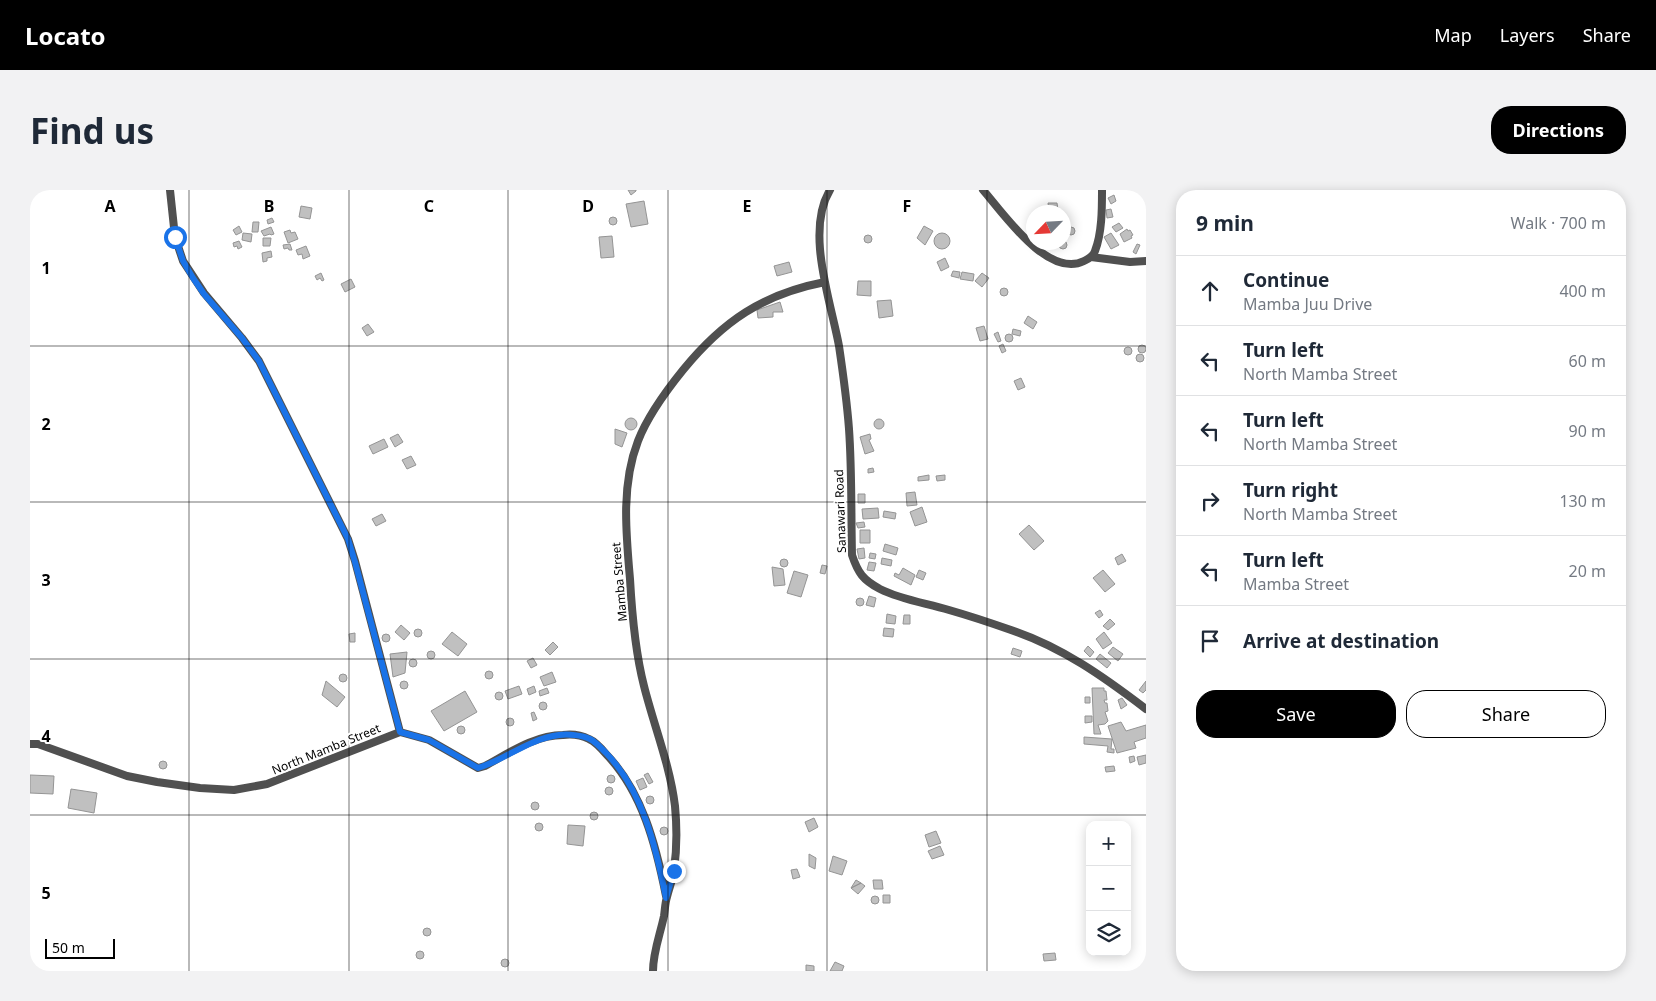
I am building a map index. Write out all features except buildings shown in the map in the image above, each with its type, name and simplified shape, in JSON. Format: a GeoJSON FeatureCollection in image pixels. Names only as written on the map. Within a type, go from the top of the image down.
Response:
{"type":"FeatureCollection","features":[{"type":"Feature","properties":{"kind":"street"},"geometry":{"type":"LineString","coordinates":[[170,190],[175,237],[183,261],[204,294],[259,361],[348,539],[400,732]]}},
{"type":"Feature","properties":{"kind":"street","name":"Sanawari Road"},"geometry":{"type":"LineString","coordinates":[[830,190],[824,200],[820,218],[820,253],[838,345],[849,430],[852,555],[857,569],[866,581],[881,589],[911,600],[1014,630],[1053,647],[1088,666],[1146,709]]}},
{"type":"Feature","properties":{"kind":"street"},"geometry":{"type":"LineString","coordinates":[[983,190],[1027,240],[1043,254],[1058,263],[1067,265],[1078,264],[1091,257],[1094,253],[1098,239],[1102,190]]}},
{"type":"Feature","properties":{"kind":"street"},"geometry":{"type":"LineString","coordinates":[[1091,257],[1123,261],[1146,261]]}},
{"type":"Feature","properties":{"kind":"street","name":"Mamba Street"},"geometry":{"type":"LineString","coordinates":[[653,971],[655,949],[674,871],[676,854],[674,805],[638,659],[632,605],[626,527],[626,499],[638,440],[665,393],[714,335],[757,305],[786,291],[825,282]]}},
{"type":"Feature","properties":{"kind":"street","name":"North Mamba Street"},"geometry":{"type":"LineString","coordinates":[[30,744],[38,744],[127,776],[200,788],[234,790],[267,784],[400,732],[429,740],[478,768],[486,766],[527,744],[549,737],[562,734],[582,736],[590,739],[620,768],[634,793],[656,853],[666,898]]}},
{"type":"Feature","properties":{"kind":"route"},"geometry":{"type":"LineString","coordinates":[[175,237],[183,261],[193,278],[259,361],[348,539],[400,732],[429,740],[478,768],[486,766],[527,744],[549,737],[562,734],[582,736],[590,739],[620,768],[634,793],[649,829],[666,898],[674,871]]}}]}
